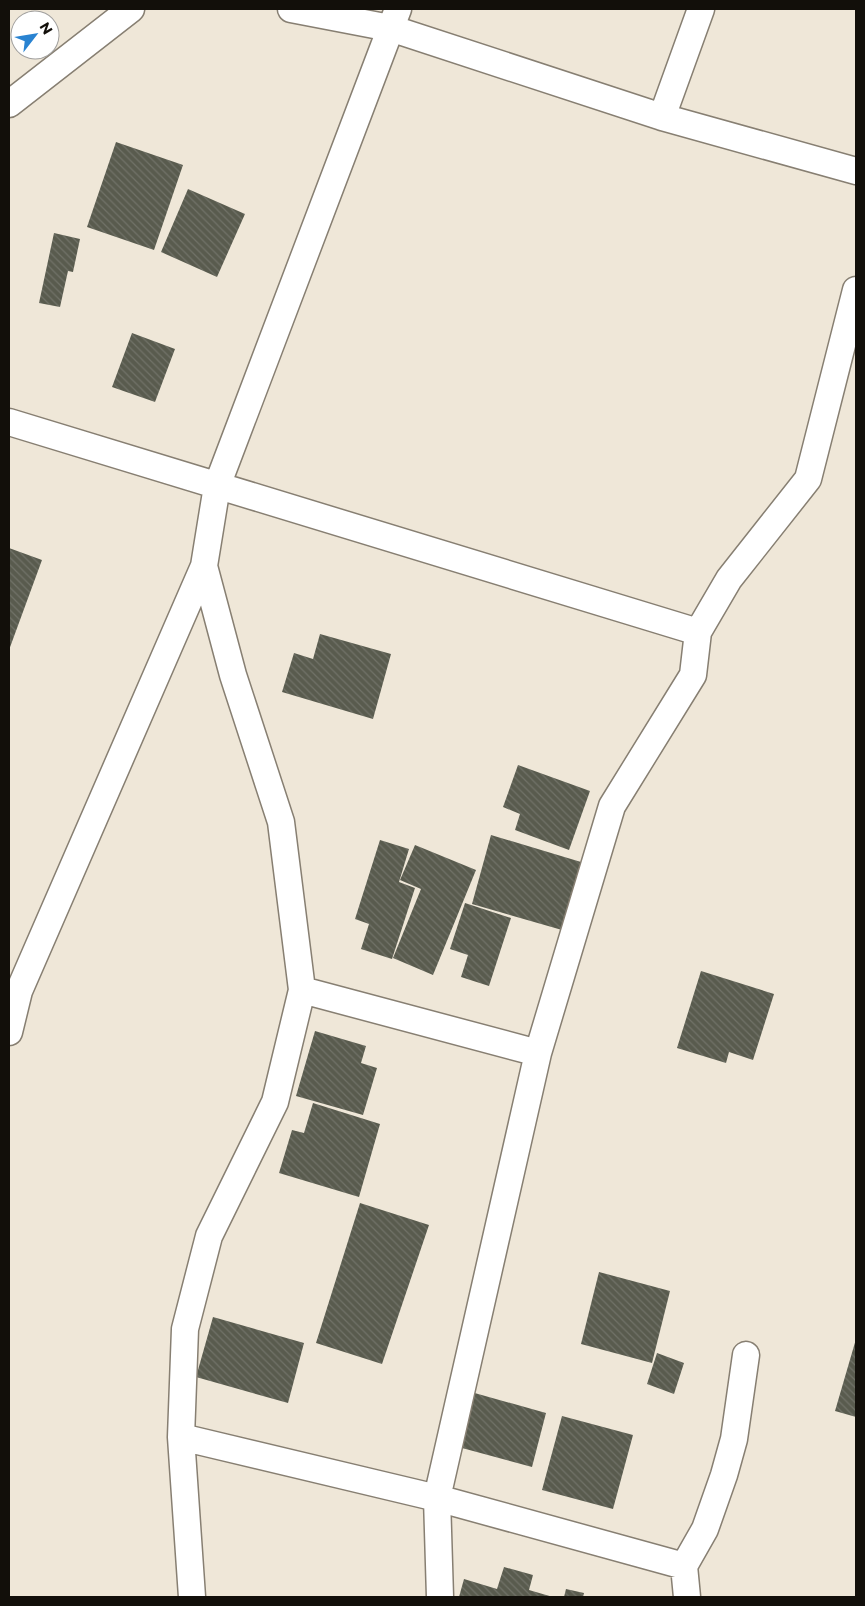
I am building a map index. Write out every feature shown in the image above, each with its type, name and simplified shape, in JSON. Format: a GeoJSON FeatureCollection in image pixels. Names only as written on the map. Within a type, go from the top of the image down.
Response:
{"type":"FeatureCollection","features":[{"type":"Feature","properties":{"kind":"street"},"geometry":{"type":"LineString","coordinates":[[9,104],[131,9]]}},
{"type":"Feature","properties":{"kind":"street"},"geometry":{"type":"LineString","coordinates":[[291,9],[394,18],[662,117],[856,172]]}},
{"type":"Feature","properties":{"kind":"street"},"geometry":{"type":"LineString","coordinates":[[662,117],[701,9]]}},
{"type":"Feature","properties":{"kind":"street"},"geometry":{"type":"LineString","coordinates":[[9,1032],[19,991],[204,566],[217,486],[394,18]]}},
{"type":"Feature","properties":{"kind":"street"},"geometry":{"type":"LineString","coordinates":[[440,1597],[437,1498],[538,1053],[612,806],[693,675],[698,632],[729,579],[808,479],[856,290]]}},
{"type":"Feature","properties":{"kind":"street"},"geometry":{"type":"LineString","coordinates":[[9,422],[698,632]]}},
{"type":"Feature","properties":{"kind":"street"},"geometry":{"type":"LineString","coordinates":[[192,1597],[181,1437],[185,1329],[209,1236],[275,1102],[302,990],[281,822],[233,675],[204,566]]}},
{"type":"Feature","properties":{"kind":"street"},"geometry":{"type":"LineString","coordinates":[[302,990],[538,1053]]}},
{"type":"Feature","properties":{"kind":"street"},"geometry":{"type":"LineString","coordinates":[[687,1597],[684,1566],[705,1529],[724,1474],[734,1439],[746,1355]]}},
{"type":"Feature","properties":{"kind":"street"},"geometry":{"type":"LineString","coordinates":[[181,1437],[437,1498],[684,1566]]}},
{"type":"Feature","properties":{"kind":"building"},"geometry":{"type":"Polygon","coordinates":[[[116,142],[183,165],[154,250],[87,227],[116,142]]]}},
{"type":"Feature","properties":{"kind":"building"},"geometry":{"type":"Polygon","coordinates":[[[188,189],[245,214],[217,277],[161,252],[188,189]]]}},
{"type":"Feature","properties":{"kind":"building"},"geometry":{"type":"Polygon","coordinates":[[[54,233],[80,239],[73,272],[68,271],[60,307],[39,303],[54,233]]]}},
{"type":"Feature","properties":{"kind":"building"},"geometry":{"type":"Polygon","coordinates":[[[132,333],[175,349],[155,402],[112,387],[132,333]]]}},
{"type":"Feature","properties":{"kind":"building"},"geometry":{"type":"Polygon","coordinates":[[[9,548],[42,560],[9,650],[9,548]]]}},
{"type":"Feature","properties":{"kind":"building"},"geometry":{"type":"Polygon","coordinates":[[[320,634],[391,654],[373,719],[282,692],[294,653],[313,659],[320,634]]]}},
{"type":"Feature","properties":{"kind":"building"},"geometry":{"type":"Polygon","coordinates":[[[518,765],[590,791],[569,850],[515,830],[520,814],[503,807],[518,765]]]}},
{"type":"Feature","properties":{"kind":"building"},"geometry":{"type":"Polygon","coordinates":[[[491,835],[581,862],[562,930],[472,904],[491,835]]]}},
{"type":"Feature","properties":{"kind":"building"},"geometry":{"type":"Polygon","coordinates":[[[380,840],[409,849],[399,882],[415,888],[392,959],[361,949],[369,924],[355,919],[380,840]]]}},
{"type":"Feature","properties":{"kind":"building"},"geometry":{"type":"Polygon","coordinates":[[[415,845],[476,870],[433,975],[393,958],[421,889],[400,880],[415,845]]]}},
{"type":"Feature","properties":{"kind":"building"},"geometry":{"type":"Polygon","coordinates":[[[465,903],[511,918],[489,986],[461,977],[468,955],[450,949],[465,903]]]}},
{"type":"Feature","properties":{"kind":"building"},"geometry":{"type":"Polygon","coordinates":[[[701,971],[774,994],[753,1060],[729,1052],[726,1063],[677,1048],[701,971]]]}},
{"type":"Feature","properties":{"kind":"building"},"geometry":{"type":"Polygon","coordinates":[[[315,1031],[366,1046],[361,1063],[377,1068],[363,1115],[296,1096],[315,1031]]]}},
{"type":"Feature","properties":{"kind":"building"},"geometry":{"type":"Polygon","coordinates":[[[313,1103],[380,1124],[359,1197],[279,1173],[292,1130],[304,1133],[313,1103]]]}},
{"type":"Feature","properties":{"kind":"building"},"geometry":{"type":"Polygon","coordinates":[[[360,1203],[429,1225],[382,1364],[316,1343],[360,1203]]]}},
{"type":"Feature","properties":{"kind":"building"},"geometry":{"type":"Polygon","coordinates":[[[599,1272],[670,1291],[652,1363],[581,1344],[599,1272]]]}},
{"type":"Feature","properties":{"kind":"building"},"geometry":{"type":"Polygon","coordinates":[[[213,1317],[304,1343],[288,1403],[196,1377],[213,1317]]]}},
{"type":"Feature","properties":{"kind":"building"},"geometry":{"type":"Polygon","coordinates":[[[856,1339],[856,1417],[835,1411],[856,1339]]]}},
{"type":"Feature","properties":{"kind":"building"},"geometry":{"type":"Polygon","coordinates":[[[657,1353],[684,1363],[674,1394],[647,1384],[657,1353]]]}},
{"type":"Feature","properties":{"kind":"building"},"geometry":{"type":"Polygon","coordinates":[[[464,1390],[546,1413],[532,1467],[462,1448],[458,1466],[464,1390]]]}},
{"type":"Feature","properties":{"kind":"building"},"geometry":{"type":"Polygon","coordinates":[[[562,1416],[633,1435],[613,1509],[542,1490],[562,1416]]]}},
{"type":"Feature","properties":{"kind":"building"},"geometry":{"type":"Polygon","coordinates":[[[504,1567],[533,1575],[529,1590],[553,1597],[459,1597],[464,1579],[497,1589],[504,1567]]]}},
{"type":"Feature","properties":{"kind":"building"},"geometry":{"type":"Polygon","coordinates":[[[566,1589],[584,1593],[583,1597],[564,1597],[566,1589]]]}}]}
